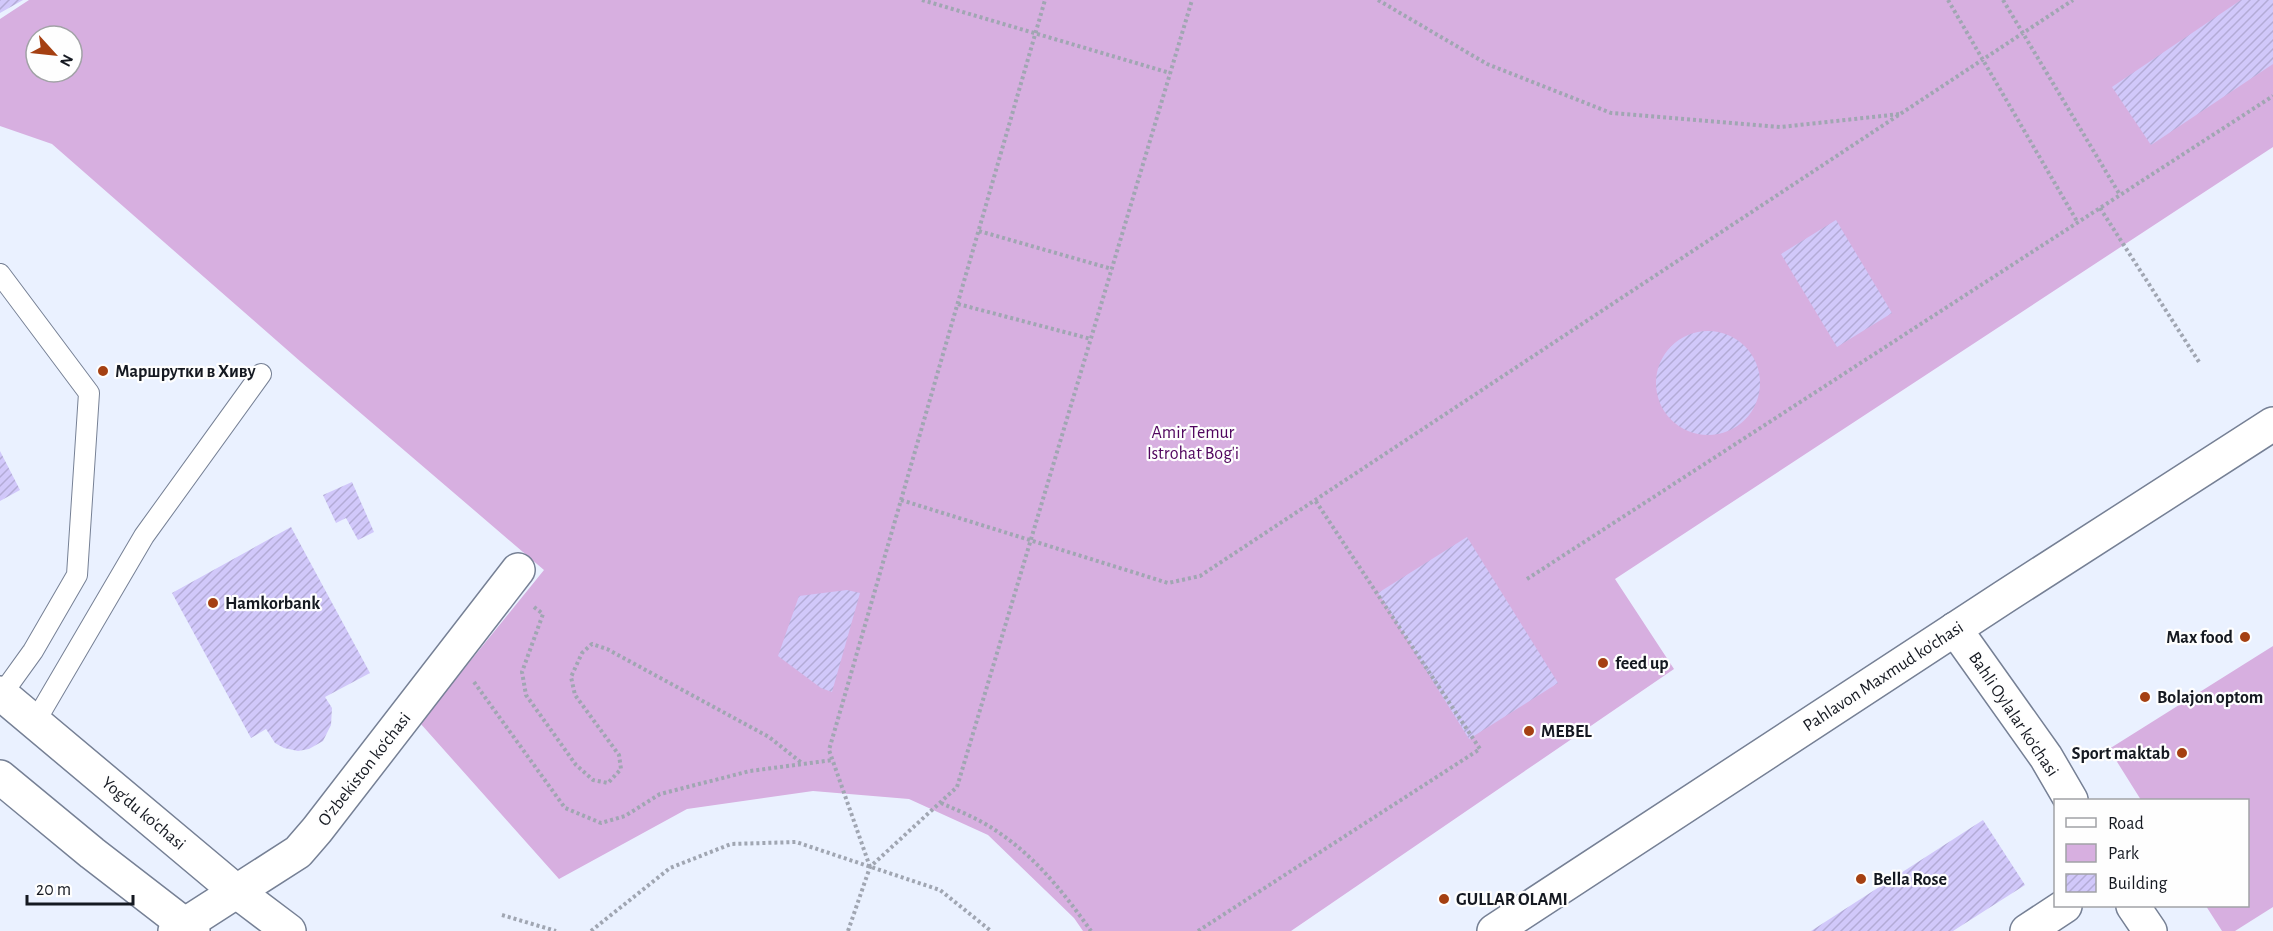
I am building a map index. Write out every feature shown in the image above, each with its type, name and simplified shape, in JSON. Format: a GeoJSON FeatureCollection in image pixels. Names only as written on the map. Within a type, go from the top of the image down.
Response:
{"type":"FeatureCollection","features":[{"type":"Feature","properties":{"kind":"main road","name":"Pahlavon Maxmud ko'chasi"},"geometry":{"type":"LineString","coordinates":[[1494,931],[2273,424]]}},
{"type":"Feature","properties":{"kind":"main road","name":"O’zbekiston ko‘chasi"},"geometry":{"type":"LineString","coordinates":[[184,929],[236,891],[298,852],[518,570]]}},
{"type":"Feature","properties":{"kind":"main road","name":"Bahli Oylalar ko'chasi"},"geometry":{"type":"LineString","coordinates":[[1955,629],[2046,756],[2070,799]]}},
{"type":"Feature","properties":{"kind":"main road","name":"Yog'du ko'chasi"},"geometry":{"type":"LineString","coordinates":[[1,693],[236,891],[290,931]]}},
{"type":"Feature","properties":{"kind":"main road"},"geometry":{"type":"LineString","coordinates":[[0,777],[184,929]]}},
{"type":"Feature","properties":{"kind":"main road"},"geometry":{"type":"LineString","coordinates":[[2026,931],[2063,907]]}},
{"type":"Feature","properties":{"kind":"main road"},"geometry":{"type":"LineString","coordinates":[[2134,907],[2150,931]]}},
{"type":"Feature","properties":{"kind":"lane"},"geometry":{"type":"LineString","coordinates":[[0,273],[89,393],[77,575],[33,651],[1,693]]}},
{"type":"Feature","properties":{"kind":"lane"},"geometry":{"type":"LineString","coordinates":[[35,722],[144,536],[261,374]]}},
{"type":"Feature","properties":{"kind":"path"},"geometry":{"type":"LineString","coordinates":[[922,0],[1170,73]]}},
{"type":"Feature","properties":{"kind":"path"},"geometry":{"type":"LineString","coordinates":[[870,867],[829,750],[1045,0]]}},
{"type":"Feature","properties":{"kind":"path"},"geometry":{"type":"LineString","coordinates":[[848,931],[870,867],[957,788],[1192,0]]}},
{"type":"Feature","properties":{"kind":"path"},"geometry":{"type":"LineString","coordinates":[[1378,0],[1487,64],[1611,113],[1781,127],[1900,114]]}},
{"type":"Feature","properties":{"kind":"path"},"geometry":{"type":"LineString","coordinates":[[1948,0],[2078,223]]}},
{"type":"Feature","properties":{"kind":"path"},"geometry":{"type":"LineString","coordinates":[[2003,0],[2120,195]]}},
{"type":"Feature","properties":{"kind":"path"},"geometry":{"type":"LineString","coordinates":[[901,500],[1168,583],[1200,576],[2073,0]]}},
{"type":"Feature","properties":{"kind":"path"},"geometry":{"type":"LineString","coordinates":[[1527,579],[2273,96]]}},
{"type":"Feature","properties":{"kind":"path"},"geometry":{"type":"LineString","coordinates":[[2100,208],[2199,362]]}},
{"type":"Feature","properties":{"kind":"path"},"geometry":{"type":"LineString","coordinates":[[979,231],[1112,269]]}},
{"type":"Feature","properties":{"kind":"path"},"geometry":{"type":"LineString","coordinates":[[958,304],[1091,339]]}},
{"type":"Feature","properties":{"kind":"path"},"geometry":{"type":"LineString","coordinates":[[1198,931],[1480,749],[1315,500]]}},
{"type":"Feature","properties":{"kind":"path"},"geometry":{"type":"LineString","coordinates":[[528,608],[534,607],[543,614],[522,672],[526,696],[576,765],[593,780],[608,783],[621,769],[620,754],[575,695],[571,677],[582,653],[592,644],[607,649],[769,737],[803,764]]}},
{"type":"Feature","properties":{"kind":"path"},"geometry":{"type":"LineString","coordinates":[[472,680],[565,808],[601,823],[625,816],[660,794],[750,771],[833,760]]}},
{"type":"Feature","properties":{"kind":"path"},"geometry":{"type":"LineString","coordinates":[[941,803],[994,830],[1037,864],[1066,896],[1091,931]]}},
{"type":"Feature","properties":{"kind":"path"},"geometry":{"type":"LineString","coordinates":[[591,931],[670,868],[731,844],[796,842],[940,890],[991,931]]}},
{"type":"Feature","properties":{"kind":"path"},"geometry":{"type":"LineString","coordinates":[[502,915],[556,931]]}},
{"type":"Feature","properties":{"kind":"green space","name":"Amir Temur Istrohat Bog'i"},"geometry":{"type":"Polygon","coordinates":[[[29,0],[2273,0],[2273,147],[1615,579],[1674,669],[1291,931],[1083,931],[1074,918],[988,835],[909,799],[813,791],[687,809],[559,879],[420,723],[544,570],[301,362],[52,144],[0,126],[0,19],[29,0]]]}},
{"type":"Feature","properties":{"kind":"green space"},"geometry":{"type":"Polygon","coordinates":[[[2273,646],[2273,907],[2235,931],[2222,931],[2207,907],[2249,907],[2249,799],[2140,799],[2109,749],[2273,646]]]}},
{"type":"Feature","properties":{"kind":"building"},"geometry":{"type":"Polygon","coordinates":[[[0,0],[23,0],[0,13],[0,0]]]}},
{"type":"Feature","properties":{"kind":"building"},"geometry":{"type":"Polygon","coordinates":[[[2241,0],[2273,0],[2273,64],[2151,145],[2112,87],[2241,0]]]}},
{"type":"Feature","properties":{"kind":"building"},"geometry":{"type":"Polygon","coordinates":[[[1836,220],[1892,313],[1837,347],[1781,254],[1836,220]]]}},
{"type":"Feature","properties":{"kind":"building"},"geometry":{"type":"Polygon","coordinates":[[[1708,331],[1728,335],[1745,346],[1756,363],[1760,383],[1756,403],[1745,420],[1728,431],[1708,435],[1688,431],[1671,420],[1660,403],[1656,383],[1660,363],[1671,346],[1688,335],[1708,331]]]}},
{"type":"Feature","properties":{"kind":"building"},"geometry":{"type":"Polygon","coordinates":[[[0,451],[20,490],[0,501],[0,451]]]}},
{"type":"Feature","properties":{"kind":"building"},"geometry":{"type":"Polygon","coordinates":[[[352,482],[374,532],[358,540],[346,518],[336,523],[323,495],[352,482]]]}},
{"type":"Feature","properties":{"kind":"building"},"geometry":{"type":"Polygon","coordinates":[[[291,527],[370,673],[325,697],[332,708],[331,725],[323,741],[309,749],[298,751],[275,743],[266,729],[251,738],[172,593],[291,527]]]}},
{"type":"Feature","properties":{"kind":"building"},"geometry":{"type":"Polygon","coordinates":[[[1467,537],[1558,683],[1469,739],[1378,593],[1467,537]]]}},
{"type":"Feature","properties":{"kind":"building"},"geometry":{"type":"Polygon","coordinates":[[[847,590],[860,593],[832,692],[821,688],[778,656],[799,596],[847,590]]]}},
{"type":"Feature","properties":{"kind":"building"},"geometry":{"type":"Polygon","coordinates":[[[1983,820],[2025,885],[1953,931],[1811,931],[1983,820]]]}},
{"type":"Feature","properties":{"kind":"place","name":"Маршрутки в Хиву"},"geometry":{"type":"Point","coordinates":[103,371]}},
{"type":"Feature","properties":{"kind":"place","name":"Hamkorbank"},"geometry":{"type":"Point","coordinates":[213,603]}},
{"type":"Feature","properties":{"kind":"place","name":"Max food"},"geometry":{"type":"Point","coordinates":[2245,637]}},
{"type":"Feature","properties":{"kind":"place","name":"feed up"},"geometry":{"type":"Point","coordinates":[1603,663]}},
{"type":"Feature","properties":{"kind":"place","name":"Bolajon optom"},"geometry":{"type":"Point","coordinates":[2145,697]}},
{"type":"Feature","properties":{"kind":"place","name":"MEBEL"},"geometry":{"type":"Point","coordinates":[1529,731]}},
{"type":"Feature","properties":{"kind":"place","name":"Sport maktab"},"geometry":{"type":"Point","coordinates":[2182,753]}},
{"type":"Feature","properties":{"kind":"place","name":"Bella Rose"},"geometry":{"type":"Point","coordinates":[1861,879]}},
{"type":"Feature","properties":{"kind":"place","name":"GULLAR OLAMI"},"geometry":{"type":"Point","coordinates":[1444,899]}}]}
